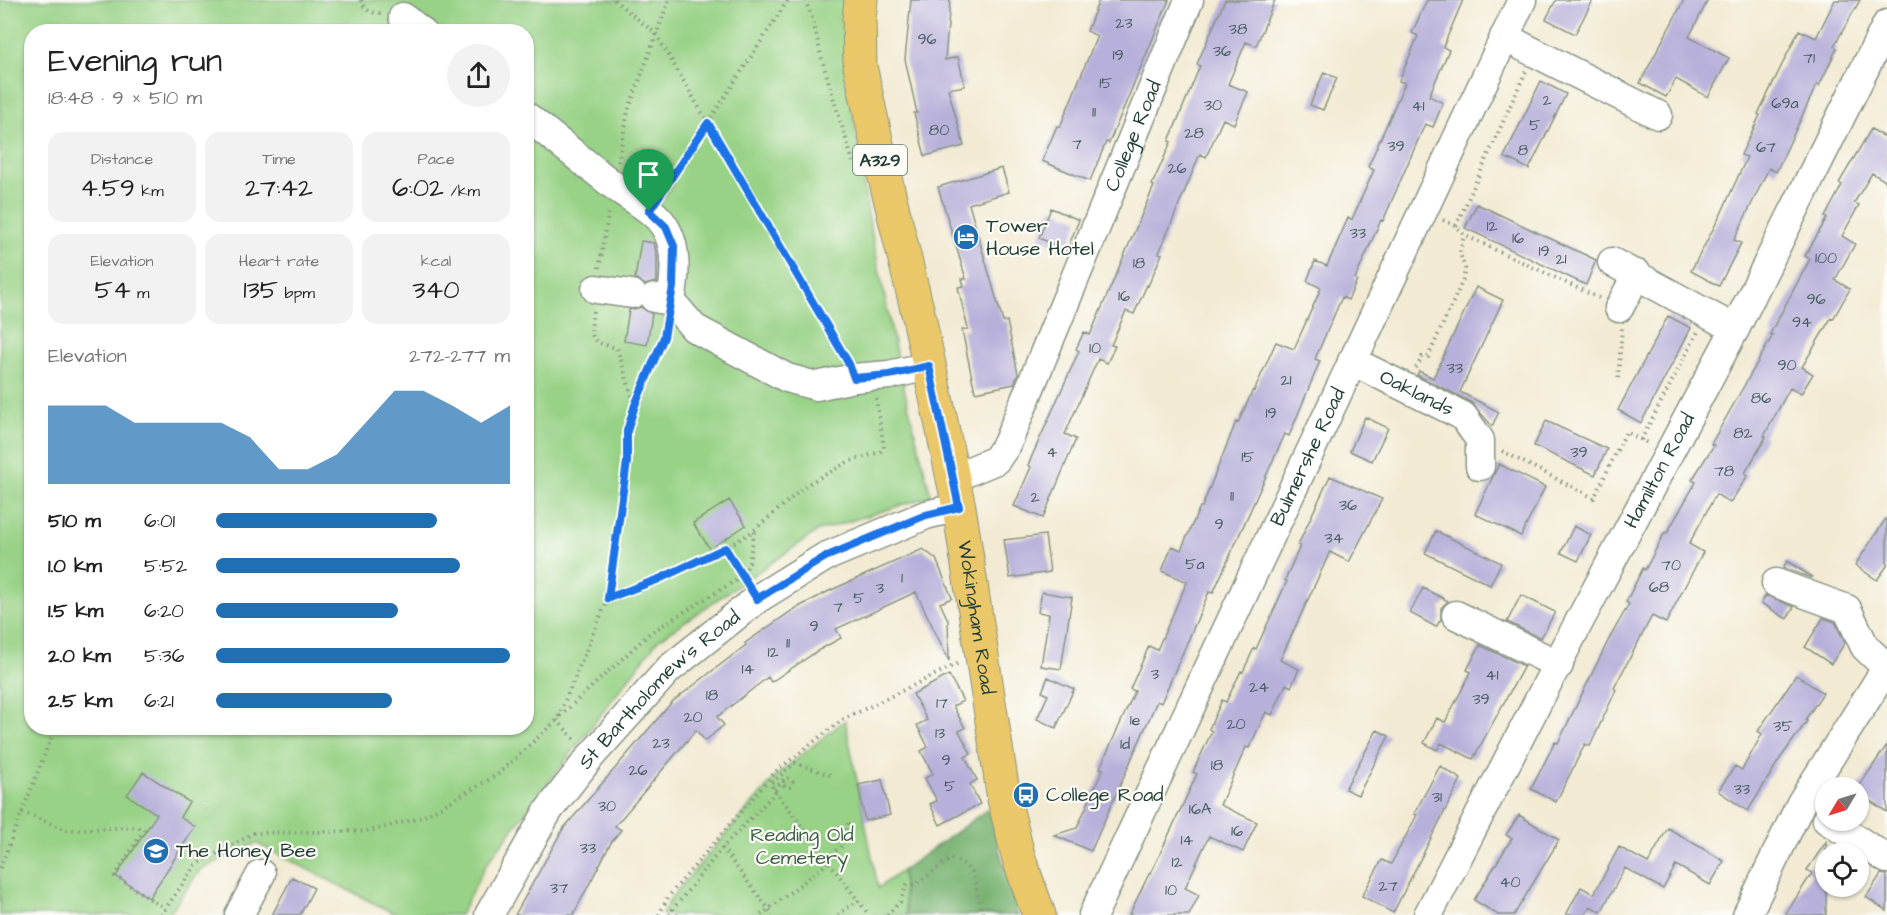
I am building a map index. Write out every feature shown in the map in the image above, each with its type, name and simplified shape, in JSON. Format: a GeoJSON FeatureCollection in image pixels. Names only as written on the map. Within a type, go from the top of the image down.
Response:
{"type":"FeatureCollection","features":[{"type":"Feature","properties":{"kind":"main road","name":"Wokingham Road"},"geometry":{"type":"LineString","coordinates":[[861,0],[860,66],[956,493],[1004,799],[1019,859],[1039,915]]}},
{"type":"Feature","properties":{"kind":"street","name":"College Road"},"geometry":{"type":"LineString","coordinates":[[956,493],[996,460],[1007,444],[1189,0]]}},
{"type":"Feature","properties":{"kind":"street","name":"Bulmershe Road"},"geometry":{"type":"LineString","coordinates":[[1093,915],[1522,0]]}},
{"type":"Feature","properties":{"kind":"street","name":"Hamilton Road"},"geometry":{"type":"LineString","coordinates":[[1428,915],[1559,665],[1579,622],[1731,337],[1887,24]]}},
{"type":"Feature","properties":{"kind":"street"},"geometry":{"type":"LineString","coordinates":[[1504,37],[1658,115]]}},
{"type":"Feature","properties":{"kind":"street"},"geometry":{"type":"LineString","coordinates":[[534,122],[649,211],[666,227],[674,246],[673,287],[652,298]]}},
{"type":"Feature","properties":{"kind":"street"},"geometry":{"type":"LineString","coordinates":[[1612,262],[1637,274],[1731,337]]}},
{"type":"Feature","properties":{"kind":"street"},"geometry":{"type":"LineString","coordinates":[[1618,308],[1637,274]]}},
{"type":"Feature","properties":{"kind":"street"},"geometry":{"type":"LineString","coordinates":[[596,290],[652,298],[694,328],[787,378],[816,386],[929,366]]}},
{"type":"Feature","properties":{"kind":"street","name":"Oaklands"},"geometry":{"type":"LineString","coordinates":[[1353,362],[1463,416],[1480,453]]}},
{"type":"Feature","properties":{"kind":"street","name":"St Bartholomew's Road"},"geometry":{"type":"LineString","coordinates":[[489,915],[548,811],[591,756],[669,669],[750,588],[926,515],[956,493]]}},
{"type":"Feature","properties":{"kind":"street"},"geometry":{"type":"LineString","coordinates":[[1747,915],[1801,803],[1887,667],[1865,647],[1847,609],[1776,583]]}},
{"type":"Feature","properties":{"kind":"street"},"geometry":{"type":"LineString","coordinates":[[1456,615],[1486,620],[1559,665]]}},
{"type":"Feature","properties":{"kind":"street"},"geometry":{"type":"LineString","coordinates":[[1801,803],[1815,813]]}},
{"type":"Feature","properties":{"kind":"street"},"geometry":{"type":"LineString","coordinates":[[1843,831],[1887,859]]}},
{"type":"Feature","properties":{"kind":"street"},"geometry":{"type":"LineString","coordinates":[[239,915],[261,874]]}},
{"type":"Feature","properties":{"kind":"path"},"geometry":{"type":"LineString","coordinates":[[362,0],[364,7],[370,12],[404,20]]}},
{"type":"Feature","properties":{"kind":"path"},"geometry":{"type":"LineString","coordinates":[[608,598],[659,579],[725,548],[756,528],[808,484],[848,462],[880,452],[884,448],[859,378],[656,34],[614,0]]}},
{"type":"Feature","properties":{"kind":"path"},"geometry":{"type":"LineString","coordinates":[[614,186],[628,111],[669,0]]}},
{"type":"Feature","properties":{"kind":"path"},"geometry":{"type":"LineString","coordinates":[[649,211],[788,0]]}},
{"type":"Feature","properties":{"kind":"path"},"geometry":{"type":"LineString","coordinates":[[805,0],[813,20],[822,60],[854,167]]}},
{"type":"Feature","properties":{"kind":"path"},"geometry":{"type":"LineString","coordinates":[[1456,226],[1534,51]]}},
{"type":"Feature","properties":{"kind":"path"},"geometry":{"type":"LineString","coordinates":[[1424,211],[1456,226],[1464,235],[1623,310],[1618,378]]}},
{"type":"Feature","properties":{"kind":"path"},"geometry":{"type":"LineString","coordinates":[[1406,388],[1422,357],[1428,357],[1463,280],[1465,269],[1460,253],[1464,235]]}},
{"type":"Feature","properties":{"kind":"path"},"geometry":{"type":"LineString","coordinates":[[559,717],[608,598],[627,462],[627,431],[635,405],[664,337],[652,298]]}},
{"type":"Feature","properties":{"kind":"path"},"geometry":{"type":"LineString","coordinates":[[1641,440],[1700,329],[1731,337]]}},
{"type":"Feature","properties":{"kind":"path"},"geometry":{"type":"LineString","coordinates":[[1480,453],[1594,498],[1626,432],[1669,454]]}},
{"type":"Feature","properties":{"kind":"path"},"geometry":{"type":"LineString","coordinates":[[750,588],[756,528]]}},
{"type":"Feature","properties":{"kind":"path"},"geometry":{"type":"LineString","coordinates":[[725,548],[750,588]]}},
{"type":"Feature","properties":{"kind":"path"},"geometry":{"type":"LineString","coordinates":[[160,915],[196,865],[254,833],[370,831],[423,817],[497,775],[650,633],[750,588]]}},
{"type":"Feature","properties":{"kind":"path"},"geometry":{"type":"LineString","coordinates":[[659,915],[669,897],[775,772],[842,720],[930,676],[982,654]]}},
{"type":"Feature","properties":{"kind":"path"},"geometry":{"type":"LineString","coordinates":[[0,868],[52,735]]}},
{"type":"Feature","properties":{"kind":"path"},"geometry":{"type":"LineString","coordinates":[[830,775],[795,763],[770,784],[869,915]]}},
{"type":"Feature","properties":{"kind":"path"},"geometry":{"type":"LineString","coordinates":[[670,915],[722,848],[784,779]]}},
{"type":"Feature","properties":{"kind":"path"},"geometry":{"type":"LineString","coordinates":[[22,812],[66,830],[137,826],[144,830],[115,876],[165,909]]}},
{"type":"Feature","properties":{"kind":"path"},"geometry":{"type":"LineString","coordinates":[[761,915],[842,846],[849,820]]}},
{"type":"Feature","properties":{"kind":"path"},"geometry":{"type":"LineString","coordinates":[[722,848],[773,915]]}},
{"type":"Feature","properties":{"kind":"path"},"geometry":{"type":"LineString","coordinates":[[887,915],[900,902],[907,885],[916,884],[951,858],[962,863],[972,872],[983,915]]}},
{"type":"Feature","properties":{"kind":"path"},"geometry":{"type":"LineString","coordinates":[[838,915],[858,900]]}},
{"type":"Feature","properties":{"kind":"path"},"geometry":{"type":"LineString","coordinates":[[673,909],[677,915]]}},
{"type":"Feature","properties":{"kind":"green space"},"geometry":{"type":"Polygon","coordinates":[[[0,0],[846,0],[849,85],[868,214],[900,373],[931,496],[818,531],[658,640],[487,863],[460,915],[397,915],[256,843],[200,870],[168,915],[0,915],[0,0]]]}},
{"type":"Feature","properties":{"kind":"green space","name":"Reading Old Cemetery"},"geometry":{"type":"Polygon","coordinates":[[[845,720],[878,888],[988,809],[1018,915],[662,915],[671,898],[777,775],[845,720]]]}},
{"type":"Feature","properties":{"kind":"green space"},"geometry":{"type":"Polygon","coordinates":[[[988,809],[1018,915],[905,915],[902,871],[988,809]]]}},
{"type":"Feature","properties":{"kind":"building"},"geometry":{"type":"Polygon","coordinates":[[[911,0],[950,0],[945,60],[958,57],[965,86],[948,89],[964,146],[925,156],[914,113],[917,113],[905,59],[911,0]]]}},
{"type":"Feature","properties":{"kind":"building"},"geometry":{"type":"Polygon","coordinates":[[[1099,0],[1169,0],[1109,143],[1106,142],[1090,181],[1042,161],[1057,126],[1060,127],[1097,36],[1087,31],[1099,0]]]}},
{"type":"Feature","properties":{"kind":"building"},"geometry":{"type":"Polygon","coordinates":[[[1225,0],[1275,0],[1256,46],[1246,42],[1228,84],[1248,92],[1234,124],[1223,119],[1206,157],[1200,154],[1159,253],[1162,254],[1148,286],[1134,314],[1126,311],[1111,345],[1115,346],[1107,363],[1098,359],[1065,434],[1076,439],[1043,518],[1014,506],[1031,467],[1028,465],[1079,351],[1076,349],[1084,332],[1090,335],[1154,186],[1152,185],[1200,66],[1197,64],[1225,0]]]}},
{"type":"Feature","properties":{"kind":"building"},"geometry":{"type":"Polygon","coordinates":[[[1427,0],[1463,0],[1443,47],[1449,50],[1429,96],[1443,103],[1433,127],[1425,124],[1355,279],[1357,280],[1348,300],[1342,297],[1315,359],[1320,361],[1289,436],[1285,434],[1213,593],[1209,592],[1161,703],[1157,701],[1091,851],[1054,835],[1077,828],[1103,769],[1100,768],[1135,691],[1130,689],[1149,646],[1157,650],[1187,582],[1162,571],[1172,546],[1181,550],[1202,507],[1236,422],[1238,423],[1254,391],[1276,342],[1294,349],[1321,288],[1307,281],[1315,261],[1327,266],[1348,218],[1352,219],[1374,170],[1368,167],[1405,83],[1399,81],[1418,36],[1412,33],[1427,0]]]}},
{"type":"Feature","properties":{"kind":"building"},"geometry":{"type":"Polygon","coordinates":[[[1556,0],[1593,0],[1575,34],[1546,19],[1556,0]]]}},
{"type":"Feature","properties":{"kind":"building"},"geometry":{"type":"Polygon","coordinates":[[[1684,0],[1708,0],[1689,37],[1729,58],[1708,97],[1676,79],[1666,97],[1640,83],[1684,0]]]}},
{"type":"Feature","properties":{"kind":"building"},"geometry":{"type":"Polygon","coordinates":[[[1835,0],[1860,0],[1834,46],[1837,48],[1819,86],[1817,84],[1776,172],[1769,168],[1734,240],[1741,243],[1719,286],[1691,271],[1747,157],[1741,155],[1760,115],[1758,114],[1799,30],[1816,38],[1835,0]]]}},
{"type":"Feature","properties":{"kind":"building"},"geometry":{"type":"Polygon","coordinates":[[[1324,72],[1337,78],[1323,110],[1310,105],[1324,72]]]}},
{"type":"Feature","properties":{"kind":"building"},"geometry":{"type":"Polygon","coordinates":[[[1541,81],[1566,94],[1529,169],[1504,157],[1541,81]]]}},
{"type":"Feature","properties":{"kind":"building"},"geometry":{"type":"Polygon","coordinates":[[[1871,129],[1887,138],[1887,182],[1872,173],[1854,203],[1859,205],[1842,236],[1855,244],[1835,280],[1850,289],[1802,367],[1813,374],[1801,394],[1790,388],[1745,473],[1748,475],[1730,503],[1716,494],[1689,544],[1703,552],[1666,623],[1652,616],[1614,688],[1616,690],[1590,746],[1585,744],[1556,802],[1531,789],[1555,742],[1558,743],[1609,639],[1629,604],[1626,602],[1643,568],[1645,570],[1696,482],[1692,480],[1714,445],[1711,444],[1773,335],[1770,334],[1810,259],[1805,256],[1827,218],[1825,217],[1842,185],[1839,183],[1871,129]]]}},
{"type":"Feature","properties":{"kind":"building"},"geometry":{"type":"Polygon","coordinates":[[[1002,168],[1009,192],[969,204],[1003,322],[1007,321],[1018,374],[1014,384],[975,392],[962,330],[968,329],[958,287],[964,286],[962,279],[966,279],[938,187],[1002,168]]]}},
{"type":"Feature","properties":{"kind":"building"},"geometry":{"type":"Polygon","coordinates":[[[1477,204],[1596,260],[1586,285],[1465,228],[1477,204]]]}},
{"type":"Feature","properties":{"kind":"building"},"geometry":{"type":"Polygon","coordinates":[[[1051,208],[1079,220],[1067,250],[1039,238],[1051,208]]]}},
{"type":"Feature","properties":{"kind":"building"},"geometry":{"type":"Polygon","coordinates":[[[641,241],[654,243],[657,257],[657,282],[645,285],[635,278],[641,241]]]}},
{"type":"Feature","properties":{"kind":"building"},"geometry":{"type":"Polygon","coordinates":[[[1476,287],[1503,300],[1460,392],[1499,412],[1492,426],[1471,402],[1417,375],[1419,371],[1433,378],[1476,287]]]}},
{"type":"Feature","properties":{"kind":"building"},"geometry":{"type":"Polygon","coordinates":[[[641,307],[652,314],[647,345],[624,341],[629,310],[641,307]]]}},
{"type":"Feature","properties":{"kind":"building"},"geometry":{"type":"Polygon","coordinates":[[[1668,316],[1691,328],[1641,423],[1618,410],[1668,316]]]}},
{"type":"Feature","properties":{"kind":"building"},"geometry":{"type":"Polygon","coordinates":[[[1365,417],[1388,428],[1372,461],[1350,451],[1365,417]]]}},
{"type":"Feature","properties":{"kind":"building"},"geometry":{"type":"Polygon","coordinates":[[[1546,421],[1607,449],[1595,475],[1534,446],[1546,421]]]}},
{"type":"Feature","properties":{"kind":"building"},"geometry":{"type":"Polygon","coordinates":[[[1499,464],[1545,487],[1521,536],[1475,514],[1499,464]]]}},
{"type":"Feature","properties":{"kind":"building"},"geometry":{"type":"Polygon","coordinates":[[[1330,476],[1382,499],[1349,562],[1330,552],[1280,660],[1299,669],[1291,687],[1286,684],[1272,715],[1266,712],[1249,748],[1246,747],[1220,805],[1257,822],[1243,852],[1209,836],[1185,888],[1199,895],[1189,915],[1129,915],[1197,774],[1193,772],[1212,731],[1209,729],[1222,700],[1226,702],[1254,648],[1256,649],[1287,581],[1285,580],[1300,546],[1298,545],[1330,476]]]}},
{"type":"Feature","properties":{"kind":"building"},"geometry":{"type":"Polygon","coordinates":[[[729,500],[746,525],[710,549],[693,523],[729,500]]]}},
{"type":"Feature","properties":{"kind":"building"},"geometry":{"type":"Polygon","coordinates":[[[1887,517],[1887,566],[1877,580],[1855,565],[1887,517]]]}},
{"type":"Feature","properties":{"kind":"building"},"geometry":{"type":"Polygon","coordinates":[[[1574,526],[1591,535],[1578,561],[1561,553],[1574,526]]]}},
{"type":"Feature","properties":{"kind":"building"},"geometry":{"type":"Polygon","coordinates":[[[1436,531],[1501,563],[1490,585],[1425,553],[1436,531]]]}},
{"type":"Feature","properties":{"kind":"building"},"geometry":{"type":"Polygon","coordinates":[[[1045,535],[1050,572],[1010,578],[1004,540],[1045,535]]]}},
{"type":"Feature","properties":{"kind":"building"},"geometry":{"type":"Polygon","coordinates":[[[923,549],[936,559],[952,598],[940,603],[948,620],[949,661],[916,592],[836,629],[841,638],[771,682],[768,677],[717,717],[724,725],[705,741],[696,730],[615,826],[621,830],[612,841],[573,915],[515,915],[563,829],[672,702],[746,645],[745,643],[793,610],[829,591],[923,549]]]}},
{"type":"Feature","properties":{"kind":"building"},"geometry":{"type":"Polygon","coordinates":[[[1787,561],[1812,577],[1783,568],[1787,561]]]}},
{"type":"Feature","properties":{"kind":"building"},"geometry":{"type":"Polygon","coordinates":[[[1423,588],[1448,601],[1441,608],[1441,619],[1436,627],[1410,613],[1423,588]]]}},
{"type":"Feature","properties":{"kind":"building"},"geometry":{"type":"Polygon","coordinates":[[[1042,592],[1072,597],[1061,669],[1041,666],[1049,614],[1038,612],[1042,592]]]}},
{"type":"Feature","properties":{"kind":"building"},"geometry":{"type":"Polygon","coordinates":[[[1521,595],[1555,612],[1541,638],[1507,622],[1521,595]]]}},
{"type":"Feature","properties":{"kind":"building"},"geometry":{"type":"Polygon","coordinates":[[[1766,595],[1794,607],[1787,619],[1761,603],[1766,595]]]}},
{"type":"Feature","properties":{"kind":"building"},"geometry":{"type":"Polygon","coordinates":[[[1823,618],[1835,622],[1845,643],[1831,664],[1805,647],[1823,618]]]}},
{"type":"Feature","properties":{"kind":"building"},"geometry":{"type":"Polygon","coordinates":[[[1480,645],[1524,666],[1473,759],[1441,743],[1437,750],[1424,743],[1437,718],[1445,722],[1471,672],[1467,670],[1480,645]]]}},
{"type":"Feature","properties":{"kind":"building"},"geometry":{"type":"Polygon","coordinates":[[[949,675],[963,701],[953,706],[965,728],[959,731],[971,754],[965,757],[977,780],[970,784],[980,804],[940,825],[930,804],[937,801],[925,778],[933,774],[921,751],[928,747],[917,725],[927,720],[913,694],[949,675]]]}},
{"type":"Feature","properties":{"kind":"building"},"geometry":{"type":"Polygon","coordinates":[[[1796,675],[1823,693],[1748,811],[1718,791],[1735,766],[1742,770],[1762,734],[1758,731],[1796,675]]]}},
{"type":"Feature","properties":{"kind":"building"},"geometry":{"type":"Polygon","coordinates":[[[1048,677],[1074,689],[1056,728],[1037,719],[1048,695],[1042,692],[1048,677]]]}},
{"type":"Feature","properties":{"kind":"building"},"geometry":{"type":"Polygon","coordinates":[[[1377,730],[1389,736],[1358,795],[1345,789],[1377,730]]]}},
{"type":"Feature","properties":{"kind":"building"},"geometry":{"type":"Polygon","coordinates":[[[1887,745],[1887,812],[1869,800],[1869,777],[1865,777],[1887,745]]]}},
{"type":"Feature","properties":{"kind":"building"},"geometry":{"type":"Polygon","coordinates":[[[1440,766],[1461,779],[1393,913],[1362,896],[1382,860],[1391,864],[1440,766]]]}},
{"type":"Feature","properties":{"kind":"building","name":"The Honey Bee"},"geometry":{"type":"Polygon","coordinates":[[[143,772],[189,802],[180,817],[195,827],[149,898],[116,876],[157,814],[127,795],[143,772]]]}},
{"type":"Feature","properties":{"kind":"building"},"geometry":{"type":"Polygon","coordinates":[[[882,780],[890,815],[865,821],[858,785],[882,780]]]}},
{"type":"Feature","properties":{"kind":"building"},"geometry":{"type":"Polygon","coordinates":[[[1519,815],[1559,840],[1514,915],[1498,915],[1474,900],[1512,838],[1506,835],[1519,815]]]}},
{"type":"Feature","properties":{"kind":"building"},"geometry":{"type":"Polygon","coordinates":[[[1668,828],[1724,861],[1710,885],[1676,865],[1663,889],[1625,868],[1601,912],[1590,906],[1585,915],[1566,915],[1581,887],[1594,894],[1619,847],[1648,863],[1668,828]]]}},
{"type":"Feature","properties":{"kind":"building"},"geometry":{"type":"Polygon","coordinates":[[[1815,858],[1815,897],[1826,897],[1826,915],[1785,915],[1812,873],[1807,870],[1815,858]]]}},
{"type":"Feature","properties":{"kind":"building"},"geometry":{"type":"Polygon","coordinates":[[[1881,874],[1887,875],[1887,911],[1866,897],[1869,897],[1869,892],[1881,874]]]}},
{"type":"Feature","properties":{"kind":"building"},"geometry":{"type":"Polygon","coordinates":[[[292,877],[314,888],[300,915],[272,915],[292,877]]]}},
{"type":"Feature","properties":{"kind":"place","name":"Tower House Hotel"},"geometry":{"type":"Point","coordinates":[966,237]}},
{"type":"Feature","properties":{"kind":"place","name":"College Road"},"geometry":{"type":"Point","coordinates":[1026,795]}},
{"type":"Feature","properties":{"kind":"place","name":"The Honey Bee"},"geometry":{"type":"Point","coordinates":[156,851]}},
{"type":"Feature","properties":{"kind":"route"},"geometry":{"type":"LineString","coordinates":[[708,123],[849,364],[854,378],[889,375],[929,366],[959,507],[926,515],[825,557],[757,599],[725,548],[659,579],[608,598],[615,539],[623,500],[627,431],[635,405],[664,337],[673,287],[674,246],[666,227],[649,211],[708,123]]}}]}
